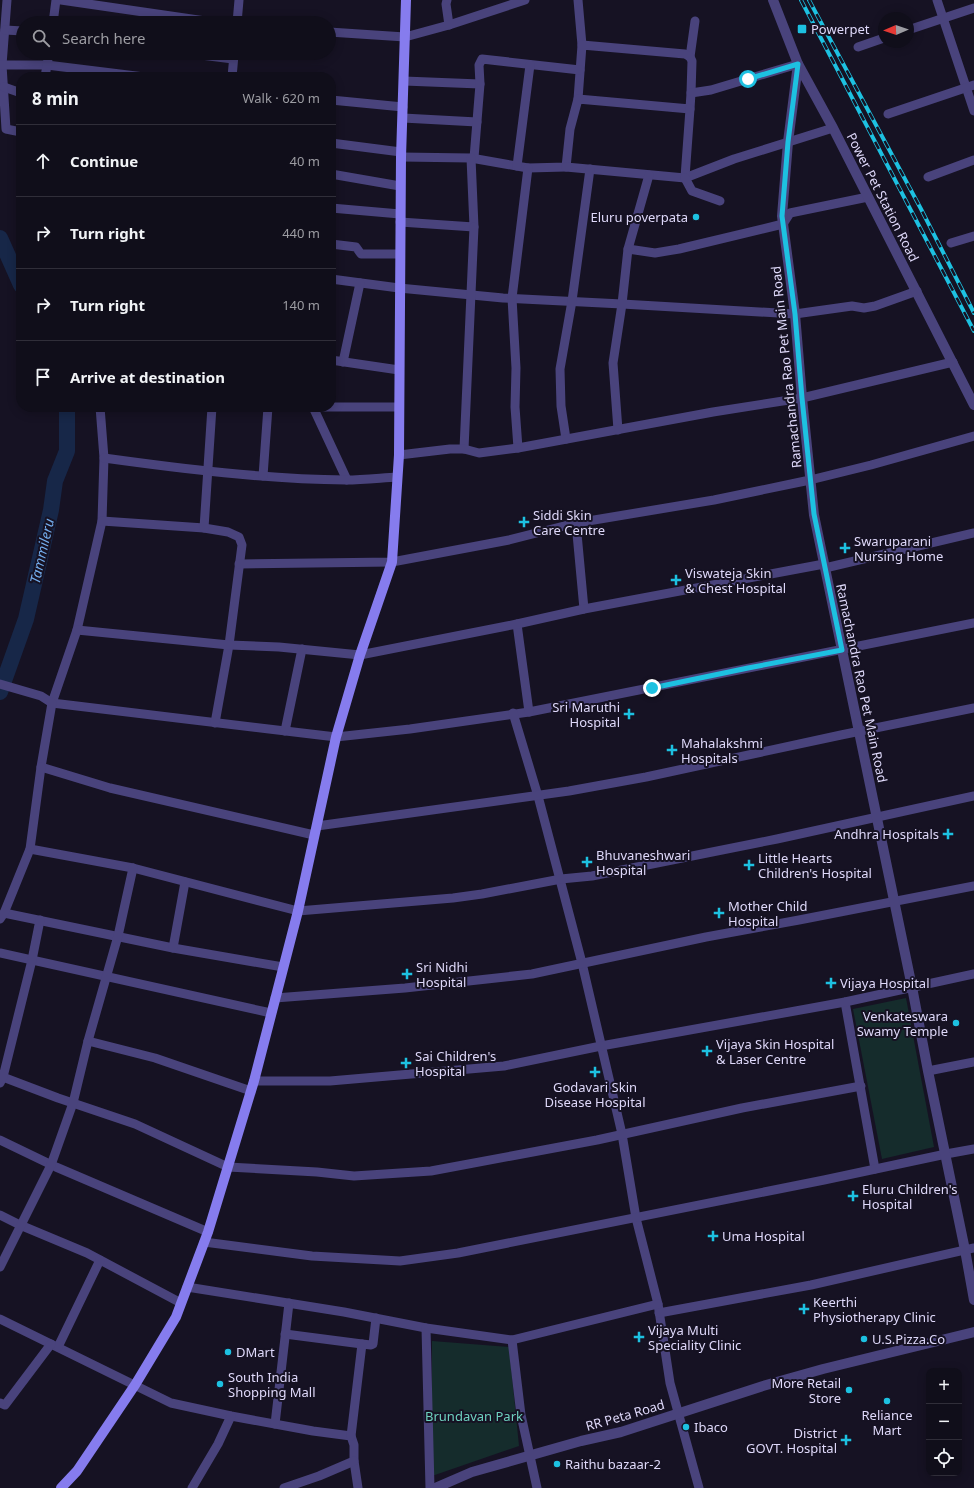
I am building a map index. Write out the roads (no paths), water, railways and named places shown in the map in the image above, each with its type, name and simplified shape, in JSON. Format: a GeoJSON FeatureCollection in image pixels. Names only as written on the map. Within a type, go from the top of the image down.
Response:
{"type":"FeatureCollection","features":[{"type":"Feature","properties":{"kind":"main road"},"geometry":{"type":"LineString","coordinates":[[61,1488],[77,1471],[135,1386],[176,1317],[208,1232],[254,1081],[298,911],[336,738],[360,655],[392,562],[399,455],[400,186],[406,0]]}},
{"type":"Feature","properties":{"kind":"street"},"geometry":{"type":"LineString","coordinates":[[7,0],[2,65],[6,129],[16,131]]}},
{"type":"Feature","properties":{"kind":"street"},"geometry":{"type":"LineString","coordinates":[[54,16],[56,0]]}},
{"type":"Feature","properties":{"kind":"street"},"geometry":{"type":"LineString","coordinates":[[61,0],[171,16]]}},
{"type":"Feature","properties":{"kind":"street"},"geometry":{"type":"LineString","coordinates":[[238,16],[239,0]]}},
{"type":"Feature","properties":{"kind":"street"},"geometry":{"type":"LineString","coordinates":[[447,0],[446,4],[449,25]]}},
{"type":"Feature","properties":{"kind":"street"},"geometry":{"type":"LineString","coordinates":[[336,32],[405,37],[449,25],[525,0]]}},
{"type":"Feature","properties":{"kind":"street"},"geometry":{"type":"LineString","coordinates":[[566,167],[570,130],[578,99],[582,45],[578,0]]}},
{"type":"Feature","properties":{"kind":"street","name":"Power Pet Station Road"},"geometry":{"type":"LineString","coordinates":[[773,0],[798,64],[833,128],[974,405]]}},
{"type":"Feature","properties":{"kind":"street"},"geometry":{"type":"LineString","coordinates":[[936,0],[970,86],[974,111]]}},
{"type":"Feature","properties":{"kind":"street"},"geometry":{"type":"LineString","coordinates":[[914,28],[974,8]]}},
{"type":"Feature","properties":{"kind":"street"},"geometry":{"type":"LineString","coordinates":[[695,21],[690,57],[692,61],[691,93],[685,177],[692,191],[720,201]]}},
{"type":"Feature","properties":{"kind":"street"},"geometry":{"type":"LineString","coordinates":[[5,30],[16,31]]}},
{"type":"Feature","properties":{"kind":"street"},"geometry":{"type":"LineString","coordinates":[[858,47],[878,40]]}},
{"type":"Feature","properties":{"kind":"street"},"geometry":{"type":"LineString","coordinates":[[582,45],[685,54],[690,57]]}},
{"type":"Feature","properties":{"kind":"street"},"geometry":{"type":"LineString","coordinates":[[464,450],[474,227],[472,158],[480,84],[479,66],[482,59],[580,70]]}},
{"type":"Feature","properties":{"kind":"street"},"geometry":{"type":"LineString","coordinates":[[46,72],[48,60]]}},
{"type":"Feature","properties":{"kind":"street"},"geometry":{"type":"LineString","coordinates":[[232,72],[234,60]]}},
{"type":"Feature","properties":{"kind":"street"},"geometry":{"type":"LineString","coordinates":[[691,93],[711,90],[798,64]]}},
{"type":"Feature","properties":{"kind":"street","name":"Ramachandra Rao Pet Main Road"},"geometry":{"type":"LineString","coordinates":[[798,64],[788,142],[782,216],[795,314],[814,514],[895,902],[928,1071],[946,1154],[970,1249],[974,1300]]}},
{"type":"Feature","properties":{"kind":"street"},"geometry":{"type":"LineString","coordinates":[[2,65],[47,65],[104,72]]}},
{"type":"Feature","properties":{"kind":"street"},"geometry":{"type":"LineString","coordinates":[[517,166],[530,65]]}},
{"type":"Feature","properties":{"kind":"street"},"geometry":{"type":"LineString","coordinates":[[404,81],[480,84]]}},
{"type":"Feature","properties":{"kind":"street"},"geometry":{"type":"LineString","coordinates":[[888,114],[970,86]]}},
{"type":"Feature","properties":{"kind":"street"},"geometry":{"type":"LineString","coordinates":[[4,87],[16,91]]}},
{"type":"Feature","properties":{"kind":"street"},"geometry":{"type":"LineString","coordinates":[[578,99],[690,109]]}},
{"type":"Feature","properties":{"kind":"street"},"geometry":{"type":"LineString","coordinates":[[336,100],[403,107]]}},
{"type":"Feature","properties":{"kind":"street"},"geometry":{"type":"LineString","coordinates":[[403,118],[477,122]]}},
{"type":"Feature","properties":{"kind":"street"},"geometry":{"type":"LineString","coordinates":[[336,144],[401,154],[472,158],[528,168],[566,167],[685,177],[734,159],[833,128]]}},
{"type":"Feature","properties":{"kind":"street"},"geometry":{"type":"LineString","coordinates":[[928,176],[974,160]]}},
{"type":"Feature","properties":{"kind":"street"},"geometry":{"type":"LineString","coordinates":[[518,448],[515,407],[516,368],[512,298],[528,168]]}},
{"type":"Feature","properties":{"kind":"street"},"geometry":{"type":"LineString","coordinates":[[566,439],[560,406],[560,369],[572,301],[590,169]]}},
{"type":"Feature","properties":{"kind":"street"},"geometry":{"type":"LineString","coordinates":[[336,175],[400,186]]}},
{"type":"Feature","properties":{"kind":"street"},"geometry":{"type":"LineString","coordinates":[[618,430],[613,363],[622,304],[628,249],[649,175]]}},
{"type":"Feature","properties":{"kind":"street"},"geometry":{"type":"LineString","coordinates":[[628,249],[655,253],[679,249],[783,224],[790,213],[868,197]]}},
{"type":"Feature","properties":{"kind":"street"},"geometry":{"type":"LineString","coordinates":[[336,209],[474,227]]}},
{"type":"Feature","properties":{"kind":"street"},"geometry":{"type":"LineString","coordinates":[[951,244],[974,236]]}},
{"type":"Feature","properties":{"kind":"street"},"geometry":{"type":"LineString","coordinates":[[336,245],[356,247],[361,254],[400,254]]}},
{"type":"Feature","properties":{"kind":"street"},"geometry":{"type":"LineString","coordinates":[[336,280],[471,295],[795,314],[852,306],[864,308],[875,306],[917,291]]}},
{"type":"Feature","properties":{"kind":"street"},"geometry":{"type":"LineString","coordinates":[[343,362],[360,283]]}},
{"type":"Feature","properties":{"kind":"street"},"geometry":{"type":"LineString","coordinates":[[336,361],[399,370]]}},
{"type":"Feature","properties":{"kind":"street"},"geometry":{"type":"LineString","coordinates":[[399,455],[450,449],[479,453],[518,448],[713,412],[802,398],[952,362]]}},
{"type":"Feature","properties":{"kind":"street"},"geometry":{"type":"LineString","coordinates":[[336,407],[399,407]]}},
{"type":"Feature","properties":{"kind":"street"},"geometry":{"type":"LineString","coordinates":[[100,412],[104,458],[102,521],[77,630],[52,703],[41,767],[30,849],[2,916],[40,920],[173,948],[283,967]]}},
{"type":"Feature","properties":{"kind":"street"},"geometry":{"type":"LineString","coordinates":[[204,528],[212,412]]}},
{"type":"Feature","properties":{"kind":"street"},"geometry":{"type":"LineString","coordinates":[[263,476],[268,412]]}},
{"type":"Feature","properties":{"kind":"street"},"geometry":{"type":"LineString","coordinates":[[314,412],[347,480]]}},
{"type":"Feature","properties":{"kind":"street"},"geometry":{"type":"LineString","coordinates":[[239,564],[392,562],[509,540],[576,523],[714,500],[810,480],[871,465],[974,436]]}},
{"type":"Feature","properties":{"kind":"street"},"geometry":{"type":"LineString","coordinates":[[104,458],[208,472],[263,476],[347,480],[398,477]]}},
{"type":"Feature","properties":{"kind":"street"},"geometry":{"type":"LineString","coordinates":[[102,521],[204,528],[228,532],[239,538],[242,545],[229,645],[216,723]]}},
{"type":"Feature","properties":{"kind":"street"},"geometry":{"type":"LineString","coordinates":[[576,523],[584,609]]}},
{"type":"Feature","properties":{"kind":"street"},"geometry":{"type":"LineString","coordinates":[[77,630],[229,645],[302,649],[360,655],[584,609],[824,566],[974,533]]}},
{"type":"Feature","properties":{"kind":"street"},"geometry":{"type":"LineString","coordinates":[[0,684],[41,696],[52,703],[336,738],[529,712],[974,623]]}},
{"type":"Feature","properties":{"kind":"street"},"geometry":{"type":"LineString","coordinates":[[516,624],[529,712]]}},
{"type":"Feature","properties":{"kind":"street"},"geometry":{"type":"LineString","coordinates":[[285,731],[302,649]]}},
{"type":"Feature","properties":{"kind":"street"},"geometry":{"type":"LineString","coordinates":[[41,767],[110,788],[316,831],[569,792],[974,708]]}},
{"type":"Feature","properties":{"kind":"street"},"geometry":{"type":"LineString","coordinates":[[513,714],[538,796],[582,963],[622,1134],[636,1218],[659,1309],[670,1383],[699,1488]]}},
{"type":"Feature","properties":{"kind":"street"},"geometry":{"type":"LineString","coordinates":[[30,849],[133,868],[298,911],[453,898],[489,893],[561,879],[592,876],[777,839],[974,796]]}},
{"type":"Feature","properties":{"kind":"street"},"geometry":{"type":"LineString","coordinates":[[0,1267],[51,1165],[73,1103],[88,1041],[108,977],[133,868]]}},
{"type":"Feature","properties":{"kind":"street"},"geometry":{"type":"LineString","coordinates":[[173,948],[185,882]]}},
{"type":"Feature","properties":{"kind":"street"},"geometry":{"type":"LineString","coordinates":[[275,998],[493,979],[556,970],[582,963],[706,937],[974,886]]}},
{"type":"Feature","properties":{"kind":"street"},"geometry":{"type":"LineString","coordinates":[[40,920],[32,960],[1,1078],[135,1124],[228,1167],[317,1172],[354,1176],[431,1172],[622,1134],[742,1108],[861,1086]]}},
{"type":"Feature","properties":{"kind":"street"},"geometry":{"type":"LineString","coordinates":[[0,953],[271,1013]]}},
{"type":"Feature","properties":{"kind":"street"},"geometry":{"type":"LineString","coordinates":[[254,1081],[330,1081],[504,1066],[601,1046],[845,1002],[912,986],[974,974]]}},
{"type":"Feature","properties":{"kind":"street"},"geometry":{"type":"LineString","coordinates":[[845,1002],[875,1169]]}},
{"type":"Feature","properties":{"kind":"street"},"geometry":{"type":"LineString","coordinates":[[88,1041],[155,1058],[251,1091]]}},
{"type":"Feature","properties":{"kind":"street"},"geometry":{"type":"LineString","coordinates":[[928,1071],[974,1062]]}},
{"type":"Feature","properties":{"kind":"street"},"geometry":{"type":"LineString","coordinates":[[0,1140],[51,1165],[208,1232]]}},
{"type":"Feature","properties":{"kind":"street"},"geometry":{"type":"LineString","coordinates":[[204,1242],[312,1256],[400,1261],[458,1253],[974,1149]]}},
{"type":"Feature","properties":{"kind":"street"},"geometry":{"type":"LineString","coordinates":[[0,1215],[87,1253],[181,1303]]}},
{"type":"Feature","properties":{"kind":"street"},"geometry":{"type":"LineString","coordinates":[[187,1287],[289,1303],[426,1328],[512,1340],[659,1309],[810,1285],[970,1249]]}},
{"type":"Feature","properties":{"kind":"street"},"geometry":{"type":"LineString","coordinates":[[2,1407],[55,1345],[100,1260]]}},
{"type":"Feature","properties":{"kind":"street"},"geometry":{"type":"LineString","coordinates":[[275,1424],[289,1303]]}},
{"type":"Feature","properties":{"kind":"street"},"geometry":{"type":"LineString","coordinates":[[285,1334],[371,1345],[373,1344],[376,1318]]}},
{"type":"Feature","properties":{"kind":"street"},"geometry":{"type":"LineString","coordinates":[[0,1319],[171,1403],[275,1424],[351,1436]]}},
{"type":"Feature","properties":{"kind":"street"},"geometry":{"type":"LineString","coordinates":[[426,1328],[430,1488]]}},
{"type":"Feature","properties":{"kind":"street","name":"RR Peta Road"},"geometry":{"type":"LineString","coordinates":[[435,1488],[472,1472],[530,1455],[621,1432],[763,1386],[823,1369],[974,1332]]}},
{"type":"Feature","properties":{"kind":"street"},"geometry":{"type":"LineString","coordinates":[[512,1340],[521,1415],[537,1488]]}},
{"type":"Feature","properties":{"kind":"street"},"geometry":{"type":"LineString","coordinates":[[358,1488],[354,1461],[354,1445],[351,1436],[362,1344]]}},
{"type":"Feature","properties":{"kind":"street"},"geometry":{"type":"LineString","coordinates":[[192,1488],[218,1444],[232,1416]]}},
{"type":"Feature","properties":{"kind":"street"},"geometry":{"type":"LineString","coordinates":[[284,1488],[319,1476],[354,1461]]}},
{"type":"Feature","properties":{"kind":"waterway","name":"Tammileru"},"geometry":{"type":"LineString","coordinates":[[0,238],[16,274]]}},
{"type":"Feature","properties":{"kind":"waterway","name":"Tammileru"},"geometry":{"type":"LineString","coordinates":[[0,692],[26,619],[51,510],[55,481],[67,451],[67,412]]}},
{"type":"Feature","properties":{"kind":"railway"},"geometry":{"type":"LineString","coordinates":[[801,0],[974,331]]}},
{"type":"Feature","properties":{"kind":"railway"},"geometry":{"type":"LineString","coordinates":[[809,0],[921,209],[974,313]]}},
{"type":"Feature","properties":{"kind":"place","name":"Powerpet"},"geometry":{"type":"Point","coordinates":[802,29]}},
{"type":"Feature","properties":{"kind":"place","name":"Eluru poverpata"},"geometry":{"type":"Point","coordinates":[696,217]}},
{"type":"Feature","properties":{"kind":"place","name":"Siddi Skin Care Centre"},"geometry":{"type":"Point","coordinates":[524,522]}},
{"type":"Feature","properties":{"kind":"place","name":"Swaruparani Nursing Home"},"geometry":{"type":"Point","coordinates":[845,548]}},
{"type":"Feature","properties":{"kind":"place","name":"Viswateja Skin & Chest Hospital"},"geometry":{"type":"Point","coordinates":[676,580]}},
{"type":"Feature","properties":{"kind":"place","name":"Sri Maruthi Hospital"},"geometry":{"type":"Point","coordinates":[629,714]}},
{"type":"Feature","properties":{"kind":"place","name":"Mahalakshmi Hospitals"},"geometry":{"type":"Point","coordinates":[672,750]}},
{"type":"Feature","properties":{"kind":"place","name":"Andhra Hospitals"},"geometry":{"type":"Point","coordinates":[948,834]}},
{"type":"Feature","properties":{"kind":"place","name":"Bhuvaneshwari Hospital"},"geometry":{"type":"Point","coordinates":[587,862]}},
{"type":"Feature","properties":{"kind":"place","name":"Little Hearts Children's Hospital"},"geometry":{"type":"Point","coordinates":[749,865]}},
{"type":"Feature","properties":{"kind":"place","name":"Mother Child Hospital"},"geometry":{"type":"Point","coordinates":[719,913]}},
{"type":"Feature","properties":{"kind":"place","name":"Sri Nidhi Hospital"},"geometry":{"type":"Point","coordinates":[407,974]}},
{"type":"Feature","properties":{"kind":"place","name":"Vijaya Hospital"},"geometry":{"type":"Point","coordinates":[831,983]}},
{"type":"Feature","properties":{"kind":"place","name":"Venkateswara Swamy Temple"},"geometry":{"type":"Point","coordinates":[956,1023]}},
{"type":"Feature","properties":{"kind":"place","name":"Vijaya Skin Hospital & Laser Centre"},"geometry":{"type":"Point","coordinates":[707,1051]}},
{"type":"Feature","properties":{"kind":"place","name":"Sai Children's Hospital"},"geometry":{"type":"Point","coordinates":[406,1063]}},
{"type":"Feature","properties":{"kind":"place","name":"Godavari Skin Disease Hospital"},"geometry":{"type":"Point","coordinates":[595,1072]}},
{"type":"Feature","properties":{"kind":"place","name":"Eluru Children's Hospital"},"geometry":{"type":"Point","coordinates":[853,1196]}},
{"type":"Feature","properties":{"kind":"place","name":"Uma Hospital"},"geometry":{"type":"Point","coordinates":[713,1236]}},
{"type":"Feature","properties":{"kind":"place","name":"Keerthi Physiotherapy Clinic"},"geometry":{"type":"Point","coordinates":[804,1309]}},
{"type":"Feature","properties":{"kind":"place","name":"Vijaya Multi Speciality Clinic"},"geometry":{"type":"Point","coordinates":[639,1337]}},
{"type":"Feature","properties":{"kind":"place","name":"U.S.Pizza.Co"},"geometry":{"type":"Point","coordinates":[864,1339]}},
{"type":"Feature","properties":{"kind":"place","name":"DMart"},"geometry":{"type":"Point","coordinates":[228,1352]}},
{"type":"Feature","properties":{"kind":"place","name":"South India Shopping Mall"},"geometry":{"type":"Point","coordinates":[220,1384]}},
{"type":"Feature","properties":{"kind":"place","name":"More Retail Store"},"geometry":{"type":"Point","coordinates":[849,1390]}},
{"type":"Feature","properties":{"kind":"place","name":"Reliance Mart"},"geometry":{"type":"Point","coordinates":[887,1401]}},
{"type":"Feature","properties":{"kind":"place","name":"Ibaco"},"geometry":{"type":"Point","coordinates":[686,1427]}},
{"type":"Feature","properties":{"kind":"place","name":"District GOVT. Hospital"},"geometry":{"type":"Point","coordinates":[846,1440]}},
{"type":"Feature","properties":{"kind":"place","name":"Raithu bazaar-2"},"geometry":{"type":"Point","coordinates":[557,1464]}},
{"type":"Feature","properties":{"kind":"park label","name":"Brundavan Park"},"geometry":{"type":"Point","coordinates":[474,1416]}}]}
